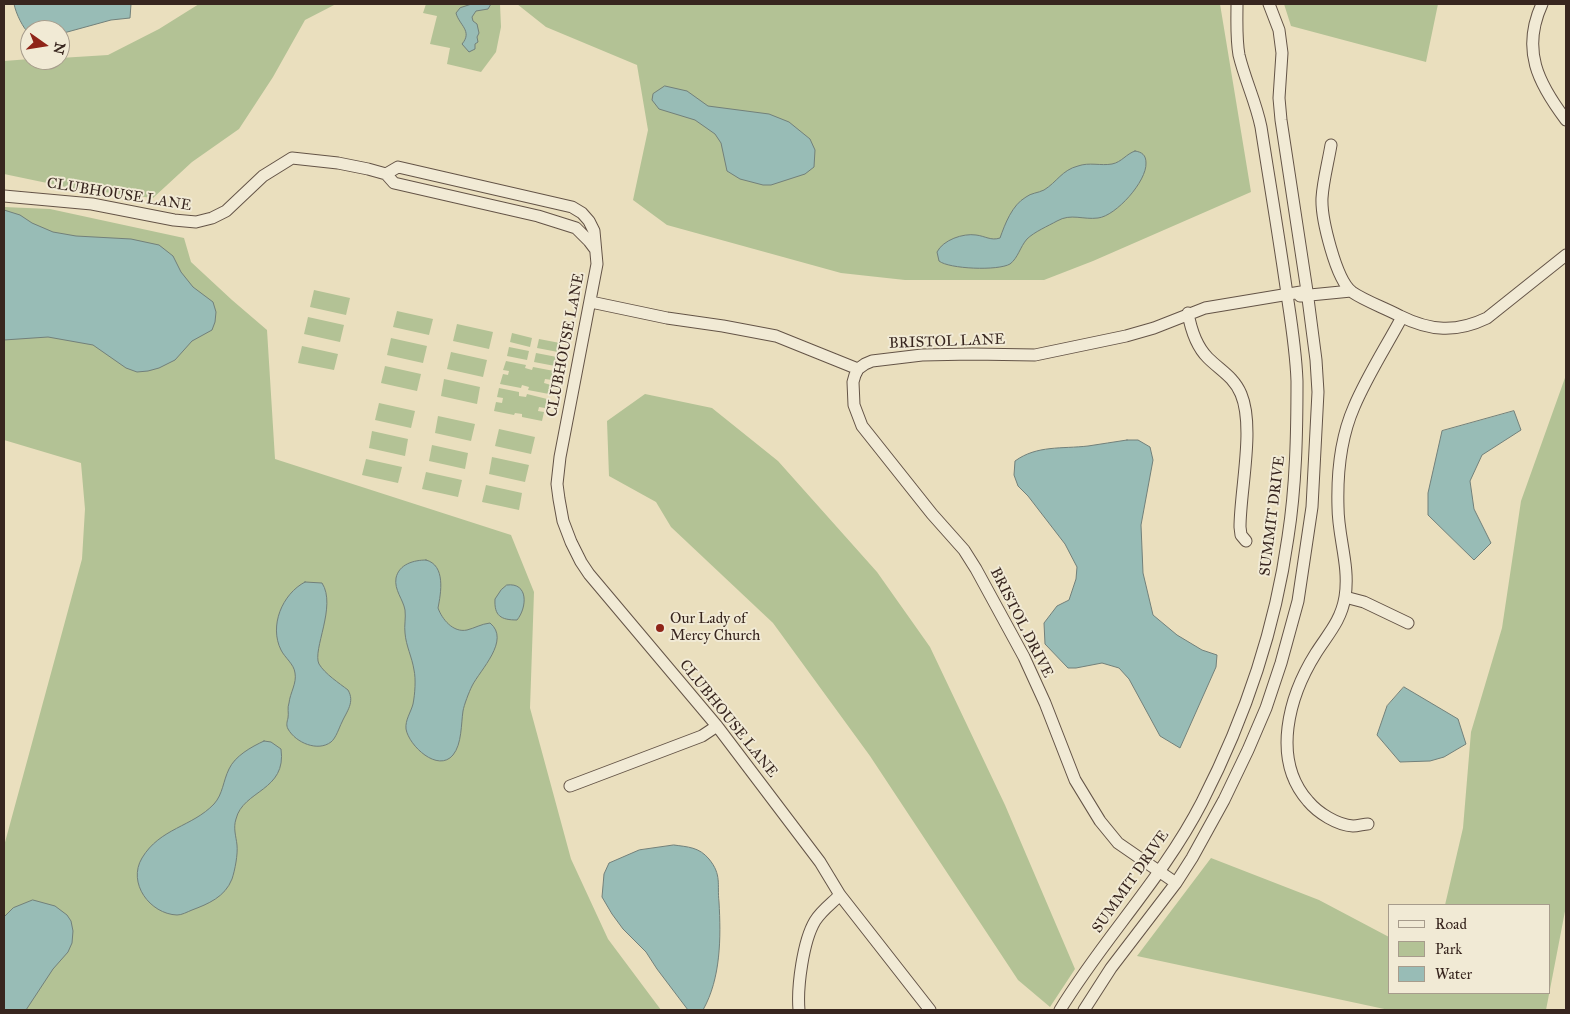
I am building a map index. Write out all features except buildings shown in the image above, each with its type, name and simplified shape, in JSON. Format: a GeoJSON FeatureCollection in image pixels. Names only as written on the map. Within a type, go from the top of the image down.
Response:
{"type":"FeatureCollection","features":[{"type":"Feature","properties":{"kind":"street","name":"SUMMIT DRIVE"},"geometry":{"type":"LineString","coordinates":[[1060,1010],[1089,965],[1159,872],[1201,803],[1232,737],[1258,670],[1289,536],[1296,442],[1296,380],[1287,296],[1257,108],[1240,55],[1237,38],[1237,4]]}},
{"type":"Feature","properties":{"kind":"street"},"geometry":{"type":"LineString","coordinates":[[1084,1010],[1111,968],[1176,883],[1210,825],[1248,750],[1266,708],[1298,601],[1312,507],[1318,392],[1316,360],[1307,293],[1281,120],[1279,98],[1282,53],[1278,30],[1268,4]]}},
{"type":"Feature","properties":{"kind":"street"},"geometry":{"type":"LineString","coordinates":[[1542,4],[1535,21],[1533,36],[1536,67],[1540,82],[1548,97],[1566,120]]}},
{"type":"Feature","properties":{"kind":"street"},"geometry":{"type":"LineString","coordinates":[[1331,146],[1322,199],[1324,222],[1335,260],[1351,291],[1402,317],[1423,326],[1452,329],[1481,322],[1566,255]]}},
{"type":"Feature","properties":{"kind":"street","name":"CLUBHOUSE LANE"},"geometry":{"type":"LineString","coordinates":[[4,196],[92,204],[174,220],[196,222],[226,212],[263,176],[292,158],[338,163],[386,174],[394,183],[522,212],[576,228],[589,240],[596,251]]}},
{"type":"Feature","properties":{"kind":"street","name":"CLUBHOUSE LANE"},"geometry":{"type":"LineString","coordinates":[[386,174],[398,167],[572,207],[582,213],[589,221],[594,231],[597,264],[560,457],[557,484],[563,521],[571,542],[589,574],[717,726],[820,862],[840,895],[930,1010]]}},
{"type":"Feature","properties":{"kind":"street","name":"BRISTOL LANE"},"geometry":{"type":"LineString","coordinates":[[858,369],[872,361],[922,355],[1035,355],[1126,336],[1154,328],[1205,308],[1234,302],[1307,293],[1351,291]]}},
{"type":"Feature","properties":{"kind":"street"},"geometry":{"type":"LineString","coordinates":[[591,302],[667,318],[776,336],[858,369]]}},
{"type":"Feature","properties":{"kind":"street"},"geometry":{"type":"LineString","coordinates":[[1188,314],[1198,345],[1209,359],[1233,380],[1244,402],[1246,410],[1246,447],[1240,527],[1241,535],[1246,541]]}},
{"type":"Feature","properties":{"kind":"street"},"geometry":{"type":"LineString","coordinates":[[1368,824],[1353,826],[1336,821],[1314,807],[1299,790],[1291,774],[1287,757],[1289,726],[1291,710],[1298,688],[1316,653],[1334,628],[1341,613],[1345,597],[1346,564],[1340,530],[1337,486],[1341,450],[1353,408],[1364,384],[1402,317]]}},
{"type":"Feature","properties":{"kind":"street","name":"BRISTOL DRIVE"},"geometry":{"type":"LineString","coordinates":[[858,369],[854,375],[853,397],[859,419],[932,514],[964,550],[976,568],[1024,657],[1045,703],[1067,762],[1084,797],[1118,843],[1176,883]]}},
{"type":"Feature","properties":{"kind":"street"},"geometry":{"type":"LineString","coordinates":[[1345,597],[1364,602],[1408,624]]}},
{"type":"Feature","properties":{"kind":"street"},"geometry":{"type":"LineString","coordinates":[[570,786],[702,736],[717,726]]}},
{"type":"Feature","properties":{"kind":"street"},"geometry":{"type":"LineString","coordinates":[[799,1010],[800,978],[812,928],[816,920],[840,895]]}},
{"type":"Feature","properties":{"kind":"green space"},"geometry":{"type":"Polygon","coordinates":[[[199,4],[336,4],[305,20],[273,77],[239,129],[192,162],[153,198],[71,188],[4,174],[4,61],[20,60],[20,70],[70,70],[70,57],[108,55],[159,29],[199,4]]]}},
{"type":"Feature","properties":{"kind":"green space"},"geometry":{"type":"Polygon","coordinates":[[[426,4],[500,4],[501,27],[496,52],[481,72],[447,64],[450,48],[430,44],[437,16],[423,13],[426,4]]]}},
{"type":"Feature","properties":{"kind":"green space"},"geometry":{"type":"Polygon","coordinates":[[[517,4],[1220,4],[1251,192],[1093,261],[1044,280],[905,280],[841,273],[667,225],[633,200],[648,130],[637,65],[546,27],[517,4]]]}},
{"type":"Feature","properties":{"kind":"green space"},"geometry":{"type":"Polygon","coordinates":[[[1284,4],[1438,4],[1426,62],[1291,26],[1284,4]]]}},
{"type":"Feature","properties":{"kind":"green space"},"geometry":{"type":"Polygon","coordinates":[[[4,207],[50,209],[184,238],[191,262],[267,330],[275,459],[511,535],[534,592],[530,708],[571,859],[608,939],[661,1010],[4,1010],[4,846],[82,559],[85,509],[81,463],[4,440],[4,207]]]}},
{"type":"Feature","properties":{"kind":"green space"},"geometry":{"type":"Polygon","coordinates":[[[314,290],[350,298],[346,315],[310,307],[314,290]]]}},
{"type":"Feature","properties":{"kind":"green space"},"geometry":{"type":"Polygon","coordinates":[[[397,311],[433,319],[429,335],[393,327],[397,311]]]}},
{"type":"Feature","properties":{"kind":"green space"},"geometry":{"type":"Polygon","coordinates":[[[308,317],[344,325],[340,342],[304,334],[308,317]]]}},
{"type":"Feature","properties":{"kind":"green space"},"geometry":{"type":"Polygon","coordinates":[[[457,324],[493,332],[489,349],[453,341],[457,324]]]}},
{"type":"Feature","properties":{"kind":"green space"},"geometry":{"type":"Polygon","coordinates":[[[512,333],[532,338],[530,347],[510,342],[512,333]]]}},
{"type":"Feature","properties":{"kind":"green space"},"geometry":{"type":"Polygon","coordinates":[[[391,338],[427,346],[423,363],[387,355],[391,338]]]}},
{"type":"Feature","properties":{"kind":"green space"},"geometry":{"type":"Polygon","coordinates":[[[539,339],[560,343],[558,352],[537,348],[539,339]]]}},
{"type":"Feature","properties":{"kind":"green space"},"geometry":{"type":"Polygon","coordinates":[[[302,346],[338,354],[334,370],[298,363],[302,346]]]}},
{"type":"Feature","properties":{"kind":"green space"},"geometry":{"type":"Polygon","coordinates":[[[509,347],[529,351],[527,360],[507,356],[509,347]]]}},
{"type":"Feature","properties":{"kind":"green space"},"geometry":{"type":"Polygon","coordinates":[[[451,352],[487,360],[483,377],[447,369],[451,352]]]}},
{"type":"Feature","properties":{"kind":"green space"},"geometry":{"type":"Polygon","coordinates":[[[536,353],[557,357],[555,366],[534,362],[536,353]]]}},
{"type":"Feature","properties":{"kind":"green space"},"geometry":{"type":"Polygon","coordinates":[[[506,361],[526,365],[525,368],[532,370],[533,367],[554,371],[552,380],[545,379],[544,383],[551,385],[549,394],[528,390],[529,387],[522,385],[521,388],[500,384],[503,374],[508,375],[509,371],[503,370],[506,361]]]}},
{"type":"Feature","properties":{"kind":"green space"},"geometry":{"type":"Polygon","coordinates":[[[385,366],[421,374],[417,391],[381,383],[385,366]]]}},
{"type":"Feature","properties":{"kind":"green space"},"geometry":{"type":"Polygon","coordinates":[[[1566,375],[1566,906],[1550,989],[1550,904],[1445,904],[1463,828],[1471,732],[1502,628],[1521,501],[1566,375]]]}},
{"type":"Feature","properties":{"kind":"green space"},"geometry":{"type":"Polygon","coordinates":[[[444,379],[480,387],[477,404],[441,396],[444,379]]]}},
{"type":"Feature","properties":{"kind":"green space"},"geometry":{"type":"Polygon","coordinates":[[[499,388],[519,392],[519,396],[526,397],[527,394],[547,399],[545,408],[539,407],[538,411],[544,412],[542,421],[522,417],[522,414],[515,413],[514,415],[494,411],[496,402],[502,403],[503,398],[497,397],[499,388]]]}},
{"type":"Feature","properties":{"kind":"green space"},"geometry":{"type":"Polygon","coordinates":[[[645,394],[712,408],[778,461],[877,572],[930,647],[1005,805],[1075,969],[1050,1007],[1018,980],[870,756],[773,623],[671,527],[656,502],[609,476],[607,421],[645,394]]]}},
{"type":"Feature","properties":{"kind":"green space"},"geometry":{"type":"Polygon","coordinates":[[[379,403],[415,411],[411,428],[375,420],[379,403]]]}},
{"type":"Feature","properties":{"kind":"green space"},"geometry":{"type":"Polygon","coordinates":[[[438,416],[475,424],[471,441],[435,433],[438,416]]]}},
{"type":"Feature","properties":{"kind":"green space"},"geometry":{"type":"Polygon","coordinates":[[[499,429],[535,437],[531,454],[495,446],[499,429]]]}},
{"type":"Feature","properties":{"kind":"green space"},"geometry":{"type":"Polygon","coordinates":[[[372,431],[408,439],[405,456],[369,448],[372,431]]]}},
{"type":"Feature","properties":{"kind":"green space"},"geometry":{"type":"Polygon","coordinates":[[[432,445],[468,453],[465,469],[429,461],[432,445]]]}},
{"type":"Feature","properties":{"kind":"green space"},"geometry":{"type":"Polygon","coordinates":[[[492,457],[529,465],[525,482],[489,474],[492,457]]]}},
{"type":"Feature","properties":{"kind":"green space"},"geometry":{"type":"Polygon","coordinates":[[[366,459],[402,467],[398,483],[362,475],[366,459]]]}},
{"type":"Feature","properties":{"kind":"green space"},"geometry":{"type":"Polygon","coordinates":[[[426,472],[462,480],[458,497],[422,489],[426,472]]]}},
{"type":"Feature","properties":{"kind":"green space"},"geometry":{"type":"Polygon","coordinates":[[[486,485],[522,493],[519,510],[482,502],[486,485]]]}},
{"type":"Feature","properties":{"kind":"green space"},"geometry":{"type":"Polygon","coordinates":[[[1211,858],[1319,900],[1388,936],[1388,994],[1549,994],[1546,1010],[1389,1010],[1137,956],[1211,858]]]}},
{"type":"Feature","properties":{"kind":"water"},"geometry":{"type":"Polygon","coordinates":[[[14,4],[131,4],[130,18],[111,20],[70,31],[70,20],[20,21],[14,4]]]}},
{"type":"Feature","properties":{"kind":"water"},"geometry":{"type":"Polygon","coordinates":[[[472,4],[491,4],[488,9],[476,11],[472,17],[473,21],[477,24],[479,33],[475,49],[469,52],[462,44],[466,32],[456,13],[460,8],[472,4]]]}},
{"type":"Feature","properties":{"kind":"water"},"geometry":{"type":"Polygon","coordinates":[[[665,86],[687,91],[708,106],[769,114],[789,122],[810,139],[815,150],[814,167],[805,174],[771,185],[763,185],[740,179],[727,171],[721,143],[715,134],[695,120],[659,109],[652,100],[653,94],[665,86]]]}},
{"type":"Feature","properties":{"kind":"water"},"geometry":{"type":"Polygon","coordinates":[[[1135,151],[1143,154],[1146,160],[1145,170],[1141,179],[1129,197],[1105,216],[1098,218],[1067,217],[1057,221],[1030,236],[1013,262],[1004,266],[995,268],[963,267],[944,264],[939,261],[937,252],[944,244],[954,238],[971,235],[991,239],[1000,238],[1013,210],[1021,200],[1049,187],[1068,170],[1082,165],[1112,164],[1119,162],[1135,151]]]}},
{"type":"Feature","properties":{"kind":"water"},"geometry":{"type":"Polygon","coordinates":[[[4,210],[20,215],[32,223],[53,232],[76,236],[131,239],[159,245],[173,256],[181,272],[193,287],[213,302],[216,312],[212,330],[192,341],[175,360],[159,368],[137,372],[126,368],[93,345],[48,337],[4,340],[4,210]]]}},
{"type":"Feature","properties":{"kind":"water"},"geometry":{"type":"Polygon","coordinates":[[[1514,411],[1521,430],[1482,455],[1470,481],[1474,509],[1491,543],[1474,560],[1428,515],[1428,493],[1442,431],[1514,411]]]}},
{"type":"Feature","properties":{"kind":"water"},"geometry":{"type":"Polygon","coordinates":[[[1138,440],[1150,447],[1153,460],[1141,525],[1143,573],[1153,615],[1177,635],[1202,650],[1217,655],[1216,667],[1180,748],[1160,736],[1129,679],[1119,668],[1102,663],[1068,668],[1045,644],[1044,623],[1057,606],[1069,600],[1076,579],[1077,567],[1065,544],[1018,486],[1014,475],[1015,461],[1032,452],[1138,440]]]}},
{"type":"Feature","properties":{"kind":"water"},"geometry":{"type":"Polygon","coordinates":[[[426,560],[437,568],[439,573],[441,588],[438,608],[445,621],[453,627],[462,630],[490,623],[496,630],[497,638],[492,655],[472,686],[467,699],[463,711],[460,740],[456,750],[447,760],[440,761],[432,759],[418,749],[412,743],[406,729],[406,722],[414,700],[415,678],[406,638],[405,610],[397,590],[396,578],[400,569],[404,566],[412,562],[426,560]]]}},
{"type":"Feature","properties":{"kind":"water"},"geometry":{"type":"Polygon","coordinates":[[[305,582],[322,583],[326,593],[326,615],[319,649],[319,664],[328,675],[348,690],[351,699],[348,710],[334,738],[326,745],[320,746],[302,742],[287,728],[288,707],[295,673],[281,650],[276,631],[277,621],[284,602],[297,587],[305,582]]]}},
{"type":"Feature","properties":{"kind":"water"},"geometry":{"type":"Polygon","coordinates":[[[507,585],[514,585],[519,588],[524,597],[523,609],[517,620],[503,618],[497,613],[495,599],[507,585]]]}},
{"type":"Feature","properties":{"kind":"water"},"geometry":{"type":"Polygon","coordinates":[[[1404,687],[1458,719],[1466,744],[1444,757],[1430,761],[1400,762],[1377,735],[1387,706],[1404,687]]]}},
{"type":"Feature","properties":{"kind":"water"},"geometry":{"type":"Polygon","coordinates":[[[264,741],[271,742],[281,749],[281,763],[277,774],[271,782],[240,809],[235,822],[237,857],[229,885],[215,899],[183,914],[167,913],[158,909],[150,903],[139,887],[137,877],[142,858],[158,840],[196,818],[214,804],[235,760],[244,752],[264,741]]]}},
{"type":"Feature","properties":{"kind":"water"},"geometry":{"type":"Polygon","coordinates":[[[674,845],[693,848],[701,852],[709,859],[717,875],[720,929],[718,957],[713,985],[703,1010],[688,1010],[646,952],[623,929],[602,897],[604,874],[609,863],[639,850],[674,845]]]}},
{"type":"Feature","properties":{"kind":"water"},"geometry":{"type":"Polygon","coordinates":[[[33,900],[55,906],[67,915],[71,921],[73,931],[72,943],[68,952],[53,969],[26,1010],[4,1010],[4,917],[13,908],[33,900]]]}},
{"type":"Feature","properties":{"kind":"place","name":"Our Lady of Mercy Church"},"geometry":{"type":"Point","coordinates":[660,628]}}]}
